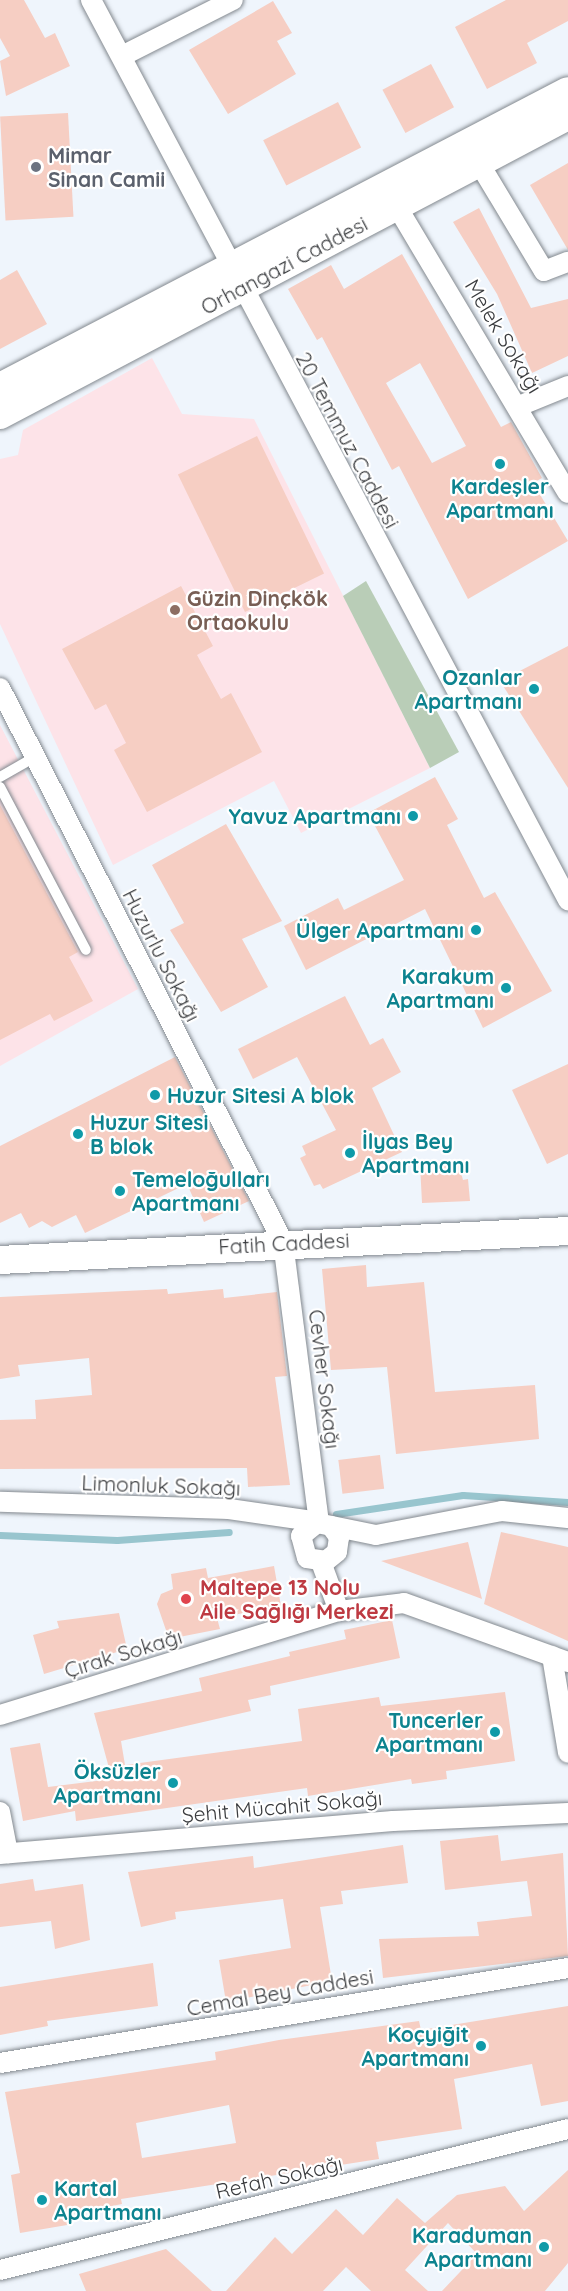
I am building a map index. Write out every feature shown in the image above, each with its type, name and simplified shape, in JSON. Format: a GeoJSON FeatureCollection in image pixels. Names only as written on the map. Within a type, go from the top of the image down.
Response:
{"type":"FeatureCollection","features":[{"type":"Feature","properties":{"kind":"main road","name":"Orhangazi Caddesi"},"geometry":{"type":"LineString","coordinates":[[0,416],[234,277],[568,91]]}},
{"type":"Feature","properties":{"kind":"main road","name":"Orhangazi Caddesi"},"geometry":{"type":"LineString","coordinates":[[0,387],[234,277],[396,205],[568,116]]}},
{"type":"Feature","properties":{"kind":"main road","name":"Fatih Caddesi"},"geometry":{"type":"LineString","coordinates":[[0,1260],[283,1242],[568,1231]]}},
{"type":"Feature","properties":{"kind":"street","name":"20 Temmuz Caddesi"},"geometry":{"type":"LineString","coordinates":[[91,0],[122,56],[234,277],[568,900]]}},
{"type":"Feature","properties":{"kind":"street"},"geometry":{"type":"LineString","coordinates":[[122,56],[233,0]]}},
{"type":"Feature","properties":{"kind":"street"},"geometry":{"type":"LineString","coordinates":[[478,163],[544,271],[568,262]]}},
{"type":"Feature","properties":{"kind":"street","name":"Melek Sokağı"},"geometry":{"type":"LineString","coordinates":[[396,205],[519,406],[568,493]]}},
{"type":"Feature","properties":{"kind":"street"},"geometry":{"type":"LineString","coordinates":[[519,406],[568,386]]}},
{"type":"Feature","properties":{"kind":"street","name":"Huzurlu Sokağı"},"geometry":{"type":"LineString","coordinates":[[0,688],[283,1242]]}},
{"type":"Feature","properties":{"kind":"street","name":"Cevher Sokağı"},"geometry":{"type":"LineString","coordinates":[[283,1242],[325,1524]]}},
{"type":"Feature","properties":{"kind":"street","name":"Limonluk Sokağı"},"geometry":{"type":"LineString","coordinates":[[0,1502],[229,1509],[325,1524],[376,1535],[502,1511],[568,1518]]}},
{"type":"Feature","properties":{"kind":"street"},"geometry":{"type":"LineString","coordinates":[[325,1524],[339,1537],[338,1550],[321,1562],[307,1558],[300,1544],[304,1530],[325,1524]]}},
{"type":"Feature","properties":{"kind":"street"},"geometry":{"type":"LineString","coordinates":[[321,1562],[339,1611]]}},
{"type":"Feature","properties":{"kind":"street","name":"Çırak Sokağı"},"geometry":{"type":"LineString","coordinates":[[0,1715],[339,1611],[420,1606],[560,1659]]}},
{"type":"Feature","properties":{"kind":"street"},"geometry":{"type":"LineString","coordinates":[[560,1659],[568,1753]]}},
{"type":"Feature","properties":{"kind":"street"},"geometry":{"type":"LineString","coordinates":[[0,1812],[4,1854]]}},
{"type":"Feature","properties":{"kind":"street","name":"Şehit Mücahit Sokağı"},"geometry":{"type":"LineString","coordinates":[[4,1854],[393,1821],[568,1813]]}},
{"type":"Feature","properties":{"kind":"street","name":"Cemal Bey Caddesi"},"geometry":{"type":"LineString","coordinates":[[0,2063],[568,1968]]}},
{"type":"Feature","properties":{"kind":"street","name":"Refah Sokağı"},"geometry":{"type":"LineString","coordinates":[[1,2266],[568,2129]]}},
{"type":"Feature","properties":{"kind":"lane"},"geometry":{"type":"LineString","coordinates":[[0,777],[35,757]]}},
{"type":"Feature","properties":{"kind":"lane"},"geometry":{"type":"LineString","coordinates":[[0,788],[86,950]]}},
{"type":"Feature","properties":{"kind":"shaded area","name":"Güzin Dinçkök Ortaokulu"},"geometry":{"type":"Polygon","coordinates":[[[152,358],[182,414],[254,419],[430,768],[301,833],[274,781],[113,865],[0,624],[0,459],[18,455],[23,430],[152,358]]]}},
{"type":"Feature","properties":{"kind":"shaded area"},"geometry":{"type":"Polygon","coordinates":[[[0,725],[138,989],[0,1066],[0,725]]]}},
{"type":"Feature","properties":{"kind":"green space"},"geometry":{"type":"Polygon","coordinates":[[[366,581],[459,752],[430,768],[343,596],[366,581]]]}},
{"type":"Feature","properties":{"kind":"building"},"geometry":{"type":"Polygon","coordinates":[[[0,0],[24,0],[45,38],[55,33],[70,66],[6,96],[0,61],[10,56],[0,38],[0,0]]]}},
{"type":"Feature","properties":{"kind":"building"},"geometry":{"type":"Polygon","coordinates":[[[506,0],[568,0],[568,21],[527,43],[537,63],[487,89],[455,27],[506,0]]]}},
{"type":"Feature","properties":{"kind":"building"},"geometry":{"type":"Polygon","coordinates":[[[273,1],[292,33],[277,41],[296,74],[228,114],[189,50],[273,1]]]}},
{"type":"Feature","properties":{"kind":"building"},"geometry":{"type":"Polygon","coordinates":[[[431,64],[454,107],[405,133],[382,90],[431,64]]]}},
{"type":"Feature","properties":{"kind":"building"},"geometry":{"type":"Polygon","coordinates":[[[338,102],[361,147],[286,186],[263,140],[338,102]]]}},
{"type":"Feature","properties":{"kind":"building","name":"Mimar Sinan Camii"},"geometry":{"type":"Polygon","coordinates":[[[68,113],[73,217],[6,220],[0,117],[68,113]]]}},
{"type":"Feature","properties":{"kind":"building"},"geometry":{"type":"Polygon","coordinates":[[[568,163],[568,250],[530,185],[568,163]]]}},
{"type":"Feature","properties":{"kind":"building"},"geometry":{"type":"Polygon","coordinates":[[[479,208],[531,308],[568,299],[568,356],[532,373],[497,294],[453,222],[479,208]]]}},
{"type":"Feature","properties":{"kind":"building"},"geometry":{"type":"Polygon","coordinates":[[[402,254],[501,427],[511,422],[542,478],[533,483],[568,541],[468,599],[399,466],[392,470],[322,337],[317,340],[288,289],[331,265],[344,289],[402,254]],[[420,363],[386,383],[432,463],[466,446],[420,363]]]}},
{"type":"Feature","properties":{"kind":"building"},"geometry":{"type":"Polygon","coordinates":[[[17,270],[47,324],[0,349],[0,280],[17,270]]]}},
{"type":"Feature","properties":{"kind":"building"},"geometry":{"type":"Polygon","coordinates":[[[257,436],[324,574],[245,612],[178,475],[257,436]]]}},
{"type":"Feature","properties":{"kind":"building"},"geometry":{"type":"Polygon","coordinates":[[[181,586],[213,646],[197,655],[221,699],[231,693],[262,752],[147,812],[114,750],[126,743],[106,704],[95,710],[62,649],[181,586]]]}},
{"type":"Feature","properties":{"kind":"building","name":"Ozanlar Apartmanı"},"geometry":{"type":"Polygon","coordinates":[[[568,646],[568,788],[500,681],[568,646]]]}},
{"type":"Feature","properties":{"kind":"building"},"geometry":{"type":"Polygon","coordinates":[[[435,777],[458,819],[447,825],[484,898],[495,892],[552,991],[483,1028],[425,909],[306,970],[284,926],[338,898],[344,910],[404,880],[368,813],[435,777]]]}},
{"type":"Feature","properties":{"kind":"building"},"geometry":{"type":"Polygon","coordinates":[[[0,805],[78,952],[69,957],[93,1001],[54,1021],[50,1014],[0,1040],[0,805]]]}},
{"type":"Feature","properties":{"kind":"building"},"geometry":{"type":"Polygon","coordinates":[[[226,824],[282,921],[242,939],[268,987],[221,1012],[170,930],[184,923],[152,865],[226,824]]]}},
{"type":"Feature","properties":{"kind":"building"},"geometry":{"type":"Polygon","coordinates":[[[345,996],[370,1045],[383,1038],[401,1072],[372,1088],[402,1152],[323,1189],[320,1184],[314,1186],[300,1158],[306,1155],[302,1146],[336,1130],[297,1057],[253,1079],[238,1049],[345,996]]]}},
{"type":"Feature","properties":{"kind":"building"},"geometry":{"type":"Polygon","coordinates":[[[175,1057],[249,1201],[204,1222],[187,1184],[85,1233],[76,1215],[52,1227],[42,1221],[29,1228],[21,1213],[0,1223],[0,1146],[175,1057]]]}},
{"type":"Feature","properties":{"kind":"building"},"geometry":{"type":"Polygon","coordinates":[[[568,1064],[568,1154],[547,1164],[512,1090],[568,1064]]]}},
{"type":"Feature","properties":{"kind":"building"},"geometry":{"type":"Polygon","coordinates":[[[458,1162],[463,1180],[468,1179],[470,1201],[422,1203],[420,1164],[458,1162]]]}},
{"type":"Feature","properties":{"kind":"building"},"geometry":{"type":"Polygon","coordinates":[[[366,1265],[367,1287],[424,1282],[435,1392],[535,1385],[539,1439],[396,1454],[387,1367],[331,1370],[322,1269],[366,1265]]]}},
{"type":"Feature","properties":{"kind":"building"},"geometry":{"type":"Polygon","coordinates":[[[167,1289],[168,1294],[223,1289],[224,1298],[277,1292],[287,1376],[275,1377],[290,1485],[248,1487],[247,1468],[0,1469],[0,1420],[36,1419],[35,1400],[92,1395],[89,1358],[18,1365],[20,1376],[0,1379],[0,1297],[167,1289]]]}},
{"type":"Feature","properties":{"kind":"building"},"geometry":{"type":"Polygon","coordinates":[[[380,1455],[384,1489],[342,1494],[338,1460],[380,1455]]]}},
{"type":"Feature","properties":{"kind":"building"},"geometry":{"type":"Polygon","coordinates":[[[501,1532],[568,1547],[568,1641],[484,1604],[501,1532]]]}},
{"type":"Feature","properties":{"kind":"building"},"geometry":{"type":"Polygon","coordinates":[[[468,1542],[482,1599],[381,1561],[468,1542]]]}},
{"type":"Feature","properties":{"kind":"building"},"geometry":{"type":"Polygon","coordinates":[[[274,1566],[281,1606],[217,1618],[220,1629],[169,1639],[157,1604],[161,1594],[173,1589],[171,1574],[206,1568],[208,1578],[274,1566]]]}},
{"type":"Feature","properties":{"kind":"building"},"geometry":{"type":"Polygon","coordinates":[[[119,1613],[127,1649],[44,1674],[33,1635],[59,1628],[57,1621],[119,1613]]]}},
{"type":"Feature","properties":{"kind":"building"},"geometry":{"type":"Polygon","coordinates":[[[392,1620],[400,1658],[270,1686],[271,1695],[248,1700],[251,1711],[121,1741],[125,1765],[302,1741],[298,1709],[379,1697],[381,1706],[505,1692],[515,1761],[446,1771],[447,1779],[412,1784],[411,1779],[308,1796],[307,1788],[76,1821],[75,1811],[23,1821],[10,1748],[40,1743],[48,1787],[112,1779],[94,1713],[202,1691],[199,1678],[290,1656],[289,1652],[346,1639],[344,1630],[392,1620]]]}},
{"type":"Feature","properties":{"kind":"building"},"geometry":{"type":"Polygon","coordinates":[[[498,1835],[501,1861],[563,1853],[568,1956],[383,1978],[379,1939],[479,1936],[477,1922],[532,1916],[527,1881],[445,1890],[440,1841],[498,1835]]]}},
{"type":"Feature","properties":{"kind":"building"},"geometry":{"type":"Polygon","coordinates":[[[403,1845],[408,1883],[341,1891],[343,1904],[320,1907],[332,1981],[226,2002],[219,1960],[291,1948],[283,1899],[175,1912],[176,1919],[141,1927],[128,1872],[253,1856],[254,1868],[403,1845]]]}},
{"type":"Feature","properties":{"kind":"building"},"geometry":{"type":"Polygon","coordinates":[[[33,1879],[35,1891],[83,1884],[90,1940],[55,1949],[51,1921],[0,1927],[0,1884],[33,1879]]]}},
{"type":"Feature","properties":{"kind":"building"},"geometry":{"type":"Polygon","coordinates":[[[153,1963],[158,2006],[47,2021],[48,2026],[0,2035],[0,1987],[153,1963]]]}},
{"type":"Feature","properties":{"kind":"building"},"geometry":{"type":"Polygon","coordinates":[[[568,2006],[568,2101],[541,2106],[532,2064],[454,2079],[462,2129],[376,2142],[379,2159],[121,2199],[122,2204],[71,2214],[73,2224],[20,2233],[11,2175],[20,2173],[5,2092],[216,2060],[215,2052],[279,2040],[419,2021],[421,2030],[568,2006]],[[229,2105],[136,2123],[142,2158],[236,2143],[229,2105]]]}},
{"type":"Feature","properties":{"kind":"building"},"geometry":{"type":"Polygon","coordinates":[[[568,2170],[568,2263],[545,2291],[442,2291],[477,2254],[448,2223],[405,2270],[428,2291],[371,2291],[346,2267],[323,2291],[226,2291],[275,2237],[292,2254],[336,2209],[363,2235],[397,2198],[425,2223],[457,2195],[505,2186],[524,2211],[568,2170]]]}},
{"type":"Feature","properties":{"kind":"building"},"geometry":{"type":"Polygon","coordinates":[[[166,2249],[212,2291],[86,2291],[79,2274],[166,2249]]]}},
{"type":"Feature","properties":{"kind":"waterway"},"geometry":{"type":"LineString","coordinates":[[336,1514],[463,1495],[568,1502]]}},
{"type":"Feature","properties":{"kind":"waterway"},"geometry":{"type":"LineString","coordinates":[[0,1535],[117,1540],[229,1532]]}},
{"type":"Feature","properties":{"kind":"place","name":"Mimar Sinan Camii"},"geometry":{"type":"Point","coordinates":[36,167]}},
{"type":"Feature","properties":{"kind":"place","name":"Kardeşler Apartmanı"},"geometry":{"type":"Point","coordinates":[500,464]}},
{"type":"Feature","properties":{"kind":"place","name":"Güzin Dinçkök Ortaokulu"},"geometry":{"type":"Point","coordinates":[175,610]}},
{"type":"Feature","properties":{"kind":"place","name":"Ozanlar Apartmanı"},"geometry":{"type":"Point","coordinates":[534,689]}},
{"type":"Feature","properties":{"kind":"place","name":"Yavuz Apartmanı"},"geometry":{"type":"Point","coordinates":[413,816]}},
{"type":"Feature","properties":{"kind":"place","name":"Ülger Apartmanı"},"geometry":{"type":"Point","coordinates":[476,930]}},
{"type":"Feature","properties":{"kind":"place","name":"Karakum Apartmanı"},"geometry":{"type":"Point","coordinates":[506,988]}},
{"type":"Feature","properties":{"kind":"place","name":"Huzur Sitesi A blok"},"geometry":{"type":"Point","coordinates":[155,1095]}},
{"type":"Feature","properties":{"kind":"place","name":"Huzur Sitesi B blok"},"geometry":{"type":"Point","coordinates":[78,1134]}},
{"type":"Feature","properties":{"kind":"place","name":"İlyas Bey Apartmanı"},"geometry":{"type":"Point","coordinates":[350,1153]}},
{"type":"Feature","properties":{"kind":"place","name":"Temeloğulları Apartmanı"},"geometry":{"type":"Point","coordinates":[120,1191]}},
{"type":"Feature","properties":{"kind":"place","name":"Maltepe 13 Nolu Aile Sağlığı Merkezi"},"geometry":{"type":"Point","coordinates":[186,1599]}},
{"type":"Feature","properties":{"kind":"place","name":"Tuncerler Apartmanı"},"geometry":{"type":"Point","coordinates":[495,1732]}},
{"type":"Feature","properties":{"kind":"place","name":"Öksüzler Apartmanı"},"geometry":{"type":"Point","coordinates":[173,1783]}},
{"type":"Feature","properties":{"kind":"place","name":"Koçyiğit Apartmanı"},"geometry":{"type":"Point","coordinates":[481,2046]}},
{"type":"Feature","properties":{"kind":"place","name":"Kartal Apartmanı"},"geometry":{"type":"Point","coordinates":[42,2200]}},
{"type":"Feature","properties":{"kind":"place","name":"Karaduman Apartmanı"},"geometry":{"type":"Point","coordinates":[544,2247]}}]}
